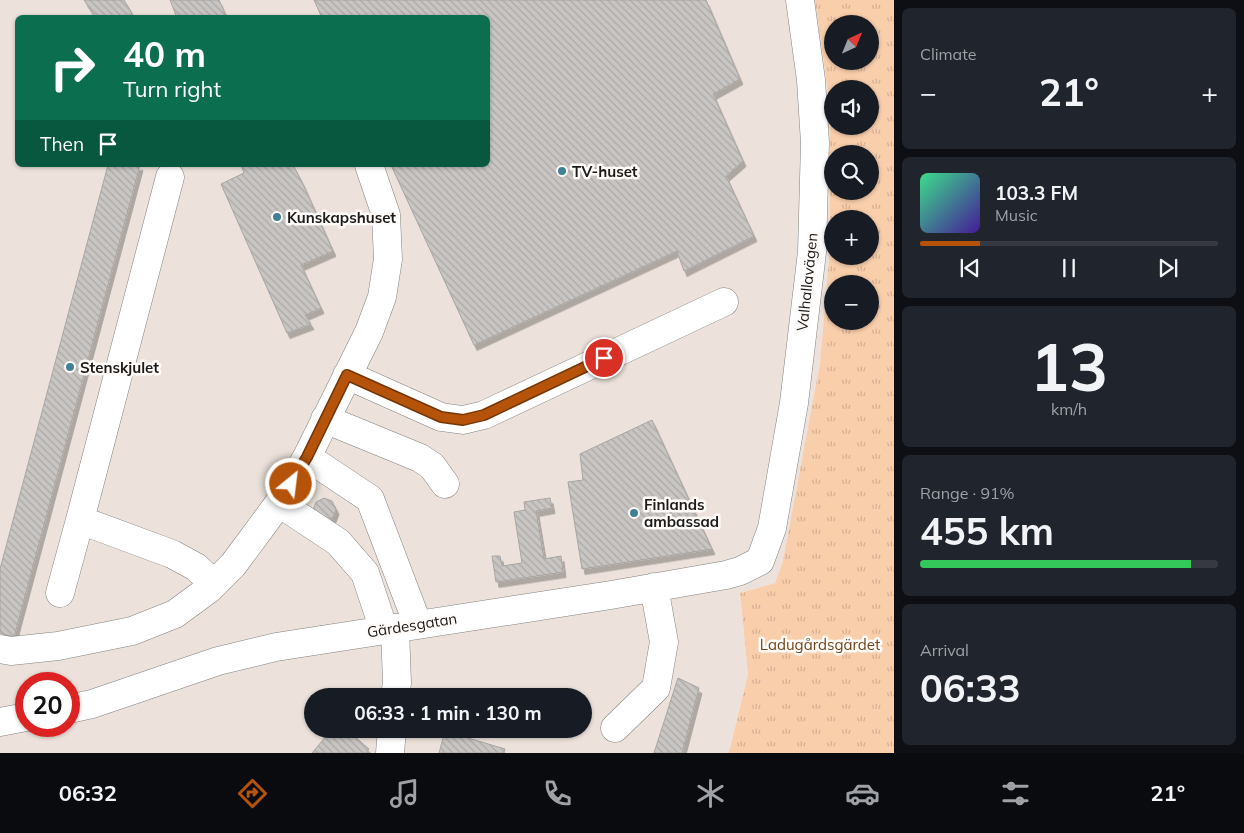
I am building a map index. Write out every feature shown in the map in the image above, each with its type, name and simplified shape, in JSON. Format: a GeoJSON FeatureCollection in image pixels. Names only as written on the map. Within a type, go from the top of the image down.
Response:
{"type":"FeatureCollection","features":[{"type":"Feature","properties":{"kind":"street","name":"Valhallavägen"},"geometry":{"type":"LineString","coordinates":[[760,561],[772,528],[794,403],[812,252],[815,144],[811,80],[800,0]]}},
{"type":"Feature","properties":{"kind":"street"},"geometry":{"type":"LineString","coordinates":[[0,649],[11,651],[58,646],[132,631],[175,614],[214,584],[233,565],[279,503],[307,457],[368,332],[382,296],[388,259],[386,215],[370,167]]}},
{"type":"Feature","properties":{"kind":"street"},"geometry":{"type":"LineString","coordinates":[[60,593],[170,177]]}},
{"type":"Feature","properties":{"kind":"street"},"geometry":{"type":"LineString","coordinates":[[347,375],[441,417],[463,420],[484,415],[724,302]]}},
{"type":"Feature","properties":{"kind":"street"},"geometry":{"type":"LineString","coordinates":[[325,419],[420,458],[432,466],[446,484]]}},
{"type":"Feature","properties":{"kind":"street"},"geometry":{"type":"LineString","coordinates":[[307,457],[370,499],[399,627],[396,688]]}},
{"type":"Feature","properties":{"kind":"street"},"geometry":{"type":"LineString","coordinates":[[279,503],[338,542],[365,572],[399,627]]}},
{"type":"Feature","properties":{"kind":"street"},"geometry":{"type":"LineString","coordinates":[[80,520],[172,554],[196,567],[214,584]]}},
{"type":"Feature","properties":{"kind":"street","name":"Gärdesgatan"},"geometry":{"type":"LineString","coordinates":[[80,707],[218,660],[276,647],[726,575],[740,571],[760,561]]}},
{"type":"Feature","properties":{"kind":"street"},"geometry":{"type":"LineString","coordinates":[[615,728],[656,688],[664,642],[654,587]]}},
{"type":"Feature","properties":{"kind":"street"},"geometry":{"type":"LineString","coordinates":[[0,722],[15,719]]}},
{"type":"Feature","properties":{"kind":"street"},"geometry":{"type":"LineString","coordinates":[[390,753],[391,738]]}},
{"type":"Feature","properties":{"kind":"shaded area"},"geometry":{"type":"Polygon","coordinates":[[[0,0],[815,0],[826,80],[824,80],[824,135],[830,135],[830,145],[824,145],[824,200],[830,200],[830,210],[824,210],[824,265],[829,265],[828,275],[824,275],[824,317],[820,363],[783,561],[775,583],[740,593],[748,674],[728,753],[0,753],[0,0]]]}},
{"type":"Feature","properties":{"kind":"green space","name":"Ladugårdsgärdet"},"geometry":{"type":"Polygon","coordinates":[[[815,0],[894,0],[894,753],[728,753],[748,674],[740,593],[775,583],[783,561],[820,363],[824,317],[824,330],[879,330],[879,275],[828,275],[829,265],[879,265],[879,210],[830,210],[830,200],[879,200],[879,145],[830,145],[830,135],[879,135],[879,80],[826,80],[825,70],[879,70],[879,15],[824,15],[824,64],[815,0]]]}},
{"type":"Feature","properties":{"kind":"building"},"geometry":{"type":"Polygon","coordinates":[[[84,0],[124,0],[132,13],[129,15],[94,15],[84,0]]]}},
{"type":"Feature","properties":{"kind":"building"},"geometry":{"type":"Polygon","coordinates":[[[170,0],[219,0],[226,15],[176,15],[170,0]]]}},
{"type":"Feature","properties":{"kind":"building","name":"TV-huset"},"geometry":{"type":"Polygon","coordinates":[[[314,0],[706,0],[740,79],[713,94],[743,161],[726,176],[754,236],[684,271],[677,251],[474,345],[392,167],[490,167],[490,15],[321,15],[314,0]]]}},
{"type":"Feature","properties":{"kind":"building","name":"Stenskjulet"},"geometry":{"type":"Polygon","coordinates":[[[107,167],[139,167],[14,637],[0,633],[0,569],[107,167]]]}},
{"type":"Feature","properties":{"kind":"building","name":"Kunskapshuset"},"geometry":{"type":"Polygon","coordinates":[[[242,167],[294,167],[333,251],[301,265],[321,308],[305,315],[311,324],[287,333],[221,184],[244,173],[242,167]]]}},
{"type":"Feature","properties":{"kind":"building","name":"Finlands ambassad"},"geometry":{"type":"Polygon","coordinates":[[[652,420],[712,549],[582,569],[568,482],[583,480],[580,454],[652,420]]]}},
{"type":"Feature","properties":{"kind":"building"},"geometry":{"type":"Polygon","coordinates":[[[324,498],[332,501],[336,509],[333,517],[327,521],[313,510],[316,502],[324,498]]]}},
{"type":"Feature","properties":{"kind":"building"},"geometry":{"type":"Polygon","coordinates":[[[550,498],[552,508],[536,511],[544,559],[561,556],[563,572],[496,582],[492,556],[500,556],[502,566],[522,563],[514,512],[525,510],[524,502],[550,498]]]}},
{"type":"Feature","properties":{"kind":"building"},"geometry":{"type":"Polygon","coordinates":[[[678,678],[699,688],[682,753],[654,753],[678,678]]]}},
{"type":"Feature","properties":{"kind":"building"},"geometry":{"type":"Polygon","coordinates":[[[324,738],[356,738],[369,749],[366,753],[312,753],[324,738]]]}},
{"type":"Feature","properties":{"kind":"building"},"geometry":{"type":"Polygon","coordinates":[[[443,738],[468,738],[505,749],[504,753],[439,753],[443,738]]]}},
{"type":"Feature","properties":{"kind":"place","name":"TV-huset"},"geometry":{"type":"Point","coordinates":[562,171]}},
{"type":"Feature","properties":{"kind":"place","name":"Kunskapshuset"},"geometry":{"type":"Point","coordinates":[277,217]}},
{"type":"Feature","properties":{"kind":"place","name":"Stenskjulet"},"geometry":{"type":"Point","coordinates":[70,367]}},
{"type":"Feature","properties":{"kind":"place","name":"Finlands ambassad"},"geometry":{"type":"Point","coordinates":[634,513]}},
{"type":"Feature","properties":{"kind":"route"},"geometry":{"type":"LineString","coordinates":[[291,484],[307,457],[347,375],[441,417],[463,420],[484,415],[604,358]]}}]}
